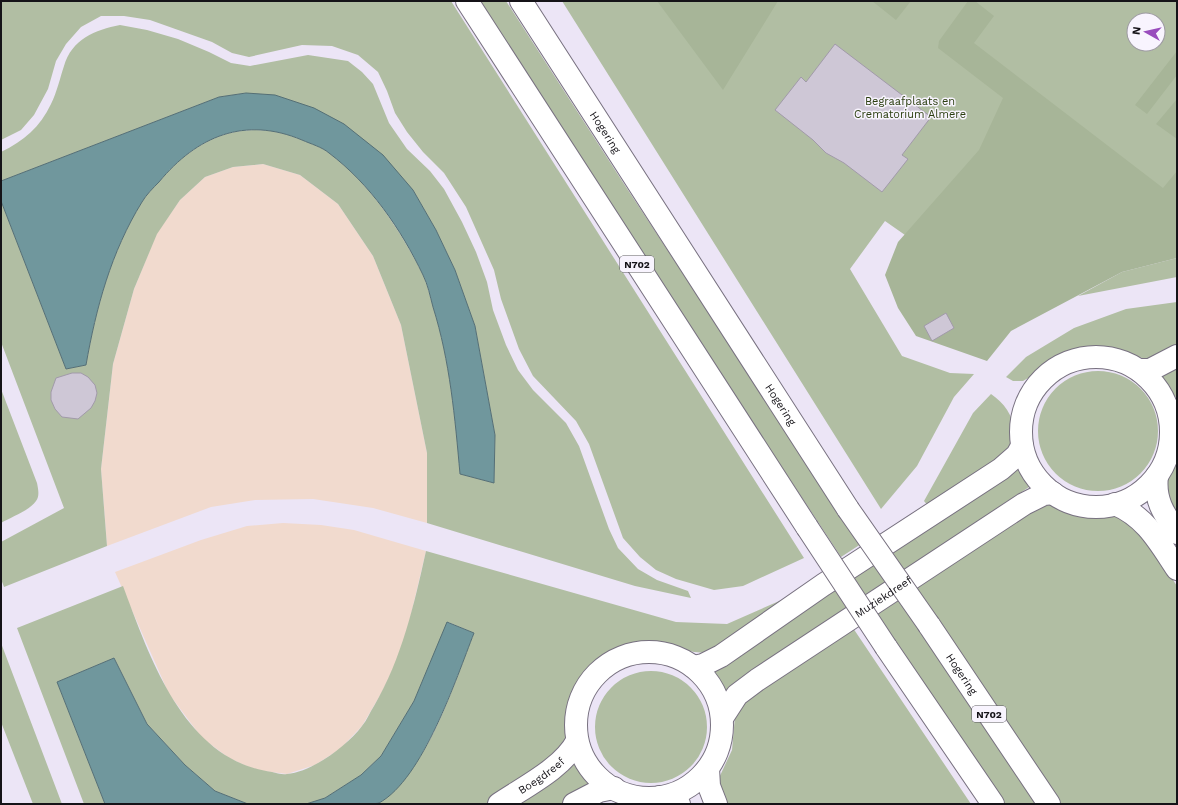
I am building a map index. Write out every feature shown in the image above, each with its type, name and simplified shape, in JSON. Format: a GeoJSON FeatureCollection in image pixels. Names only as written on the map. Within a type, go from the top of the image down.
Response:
{"type":"FeatureCollection","features":[{"type":"Feature","properties":{"kind":"main road","name":"N702"},"geometry":{"type":"LineString","coordinates":[[467,1],[807,527],[992,804]]}},
{"type":"Feature","properties":{"kind":"main road","name":"Hogering"},"geometry":{"type":"LineString","coordinates":[[521,1],[848,509],[1049,804]]}},
{"type":"Feature","properties":{"kind":"main road"},"geometry":{"type":"LineString","coordinates":[[1138,370],[1150,370],[1177,356]]}},
{"type":"Feature","properties":{"kind":"main road"},"geometry":{"type":"LineString","coordinates":[[1097,357],[1128,363],[1152,382],[1173,415],[1171,439],[1166,458],[1157,476],[1146,488],[1131,498],[1116,504],[1099,507],[1083,506],[1067,501],[1052,493],[1035,475],[1022,446],[1022,418],[1029,399],[1040,382],[1057,368],[1076,359],[1097,357]]}},
{"type":"Feature","properties":{"kind":"main road"},"geometry":{"type":"LineString","coordinates":[[694,667],[703,665],[721,656],[823,585],[995,474],[1017,455],[1022,446]]}},
{"type":"Feature","properties":{"kind":"main road"},"geometry":{"type":"LineString","coordinates":[[1157,476],[1156,486],[1158,502],[1177,533]]}},
{"type":"Feature","properties":{"kind":"main road","name":"Muziekdreef"},"geometry":{"type":"LineString","coordinates":[[724,715],[737,695],[757,680],[1024,504],[1044,494],[1052,493]]}},
{"type":"Feature","properties":{"kind":"main road"},"geometry":{"type":"LineString","coordinates":[[1116,504],[1127,509],[1151,530],[1177,569]]}},
{"type":"Feature","properties":{"kind":"main road"},"geometry":{"type":"LineString","coordinates":[[658,652],[679,658],[694,667],[709,682],[717,695],[724,715],[718,750],[708,769],[695,782],[678,792],[670,800],[636,796],[614,788],[596,775],[583,756],[577,741],[577,711],[585,688],[600,669],[622,657],[639,653],[658,652]]}},
{"type":"Feature","properties":{"kind":"main road","name":"Boegdreef"},"geometry":{"type":"LineString","coordinates":[[499,804],[559,763],[572,750],[577,741]]}},
{"type":"Feature","properties":{"kind":"main road"},"geometry":{"type":"LineString","coordinates":[[708,769],[709,786],[716,804]]}},
{"type":"Feature","properties":{"kind":"main road"},"geometry":{"type":"LineString","coordinates":[[574,804],[599,791],[614,788]]}},
{"type":"Feature","properties":{"kind":"shaded area"},"geometry":{"type":"Polygon","coordinates":[[[657,1],[778,1],[723,90],[657,1]]]}},
{"type":"Feature","properties":{"kind":"shaded area"},"geometry":{"type":"Polygon","coordinates":[[[872,1],[911,1],[896,20],[872,1]]]}},
{"type":"Feature","properties":{"kind":"shaded area"},"geometry":{"type":"Polygon","coordinates":[[[968,1],[975,1],[994,16],[974,43],[1163,188],[1177,171],[1177,258],[1122,272],[1011,331],[987,361],[916,336],[898,308],[885,275],[898,242],[979,150],[1003,98],[938,48],[939,41],[968,1]]]}},
{"type":"Feature","properties":{"kind":"shaded area"},"geometry":{"type":"Polygon","coordinates":[[[1177,51],[1177,75],[1147,114],[1135,105],[1177,51]]]}},
{"type":"Feature","properties":{"kind":"shaded area"},"geometry":{"type":"Polygon","coordinates":[[[246,93],[275,95],[314,108],[344,124],[383,155],[413,190],[436,230],[455,270],[475,326],[495,435],[494,483],[460,474],[451,390],[444,348],[425,279],[405,241],[371,193],[344,165],[323,149],[281,133],[261,130],[242,131],[223,135],[206,142],[189,153],[174,166],[150,192],[131,221],[113,261],[100,302],[86,365],[66,369],[1,201],[1,181],[219,97],[246,93]]]}},
{"type":"Feature","properties":{"kind":"shaded area"},"geometry":{"type":"Polygon","coordinates":[[[1177,99],[1177,139],[1156,124],[1177,99]]]}},
{"type":"Feature","properties":{"kind":"shaded area"},"geometry":{"type":"Polygon","coordinates":[[[263,164],[300,175],[338,204],[373,256],[401,325],[427,453],[427,523],[373,508],[313,499],[255,500],[211,507],[107,546],[101,469],[113,364],[134,289],[157,233],[180,200],[205,177],[233,167],[263,164]]]}},
{"type":"Feature","properties":{"kind":"shaded area"},"geometry":{"type":"Polygon","coordinates":[[[283,523],[321,525],[354,530],[426,551],[409,623],[399,656],[382,692],[362,726],[340,749],[315,765],[287,774],[255,770],[229,758],[202,738],[169,694],[115,572],[201,540],[247,526],[283,523]]]}},
{"type":"Feature","properties":{"kind":"shaded area"},"geometry":{"type":"Polygon","coordinates":[[[447,622],[474,633],[448,701],[424,751],[410,773],[395,791],[379,803],[306,804],[325,798],[361,775],[381,756],[414,701],[447,622]]]}},
{"type":"Feature","properties":{"kind":"shaded area"},"geometry":{"type":"Polygon","coordinates":[[[114,658],[147,724],[185,765],[215,791],[248,804],[105,804],[57,682],[114,658]]]}},
{"type":"Feature","properties":{"kind":"green space"},"geometry":{"type":"Polygon","coordinates":[[[1,1],[451,1],[804,558],[743,586],[714,590],[676,579],[656,570],[640,557],[623,538],[589,444],[576,421],[533,376],[519,349],[501,299],[494,270],[466,207],[444,173],[423,152],[407,132],[395,113],[378,72],[358,55],[332,46],[302,45],[249,57],[232,53],[212,42],[150,20],[124,16],[101,16],[81,27],[66,44],[56,61],[48,89],[34,115],[21,130],[1,140],[1,1]]]}},
{"type":"Feature","properties":{"kind":"green space"},"geometry":{"type":"Polygon","coordinates":[[[476,1],[506,1],[626,187],[861,544],[841,557],[762,437],[656,282],[476,1]]]}},
{"type":"Feature","properties":{"kind":"green space","name":"Begraafplaats en Crematorium Almere"},"geometry":{"type":"Polygon","coordinates":[[[562,1],[1177,1],[1177,200],[935,256],[885,221],[850,269],[902,356],[950,373],[974,374],[954,397],[917,466],[881,509],[562,1]]]}},
{"type":"Feature","properties":{"kind":"green space"},"geometry":{"type":"Polygon","coordinates":[[[120,25],[147,30],[178,39],[231,63],[250,66],[308,55],[348,61],[362,72],[373,84],[389,123],[407,149],[430,171],[444,189],[462,222],[476,252],[487,282],[493,310],[506,345],[518,370],[533,390],[566,423],[579,446],[609,529],[618,548],[638,569],[657,580],[688,591],[691,598],[635,586],[427,523],[427,453],[401,325],[373,256],[338,204],[300,175],[263,164],[233,167],[205,177],[180,200],[157,234],[134,289],[113,364],[101,469],[107,546],[4,587],[1,579],[1,542],[64,508],[1,342],[1,201],[66,369],[86,365],[106,281],[113,261],[131,221],[144,199],[173,166],[189,153],[205,143],[223,135],[241,131],[261,130],[281,133],[323,149],[344,165],[383,208],[394,224],[423,275],[439,327],[448,369],[454,411],[460,474],[494,483],[495,435],[475,326],[455,270],[436,230],[413,190],[246,93],[219,97],[1,181],[1,152],[24,138],[42,120],[57,90],[64,66],[73,49],[79,42],[93,33],[120,25]]]}},
{"type":"Feature","properties":{"kind":"green space"},"geometry":{"type":"Polygon","coordinates":[[[1177,258],[1177,277],[1078,296],[1122,272],[1177,258]]]}},
{"type":"Feature","properties":{"kind":"green space"},"geometry":{"type":"Polygon","coordinates":[[[1177,302],[1177,347],[1159,357],[1147,359],[1097,348],[1075,351],[1052,357],[1040,371],[1023,381],[1013,381],[1006,377],[1026,357],[1074,328],[1126,309],[1177,302]]]}},
{"type":"Feature","properties":{"kind":"green space"},"geometry":{"type":"Polygon","coordinates":[[[1177,367],[1177,396],[1173,398],[1160,377],[1177,367]]]}},
{"type":"Feature","properties":{"kind":"green space"},"geometry":{"type":"Polygon","coordinates":[[[1098,371],[1121,375],[1141,388],[1154,408],[1158,431],[1154,454],[1141,474],[1121,487],[1098,491],[1075,487],[1055,474],[1042,454],[1038,431],[1042,408],[1055,388],[1075,375],[1098,371]]]}},
{"type":"Feature","properties":{"kind":"green space"},"geometry":{"type":"Polygon","coordinates":[[[1,389],[37,483],[38,497],[33,505],[1,523],[1,389]]]}},
{"type":"Feature","properties":{"kind":"green space"},"geometry":{"type":"Polygon","coordinates":[[[991,394],[1008,411],[1011,418],[1013,432],[1012,440],[1008,448],[994,462],[929,507],[924,501],[973,413],[991,394]]]}},
{"type":"Feature","properties":{"kind":"green space"},"geometry":{"type":"Polygon","coordinates":[[[1177,450],[1177,521],[1170,511],[1166,477],[1177,450]]]}},
{"type":"Feature","properties":{"kind":"green space"},"geometry":{"type":"Polygon","coordinates":[[[1020,465],[1022,474],[1032,485],[887,582],[726,693],[712,670],[1020,465]]]}},
{"type":"Feature","properties":{"kind":"green space"},"geometry":{"type":"Polygon","coordinates":[[[1055,504],[1072,511],[1104,513],[1136,524],[1177,586],[1177,804],[1058,804],[912,586],[1040,505],[1055,504]]]}},
{"type":"Feature","properties":{"kind":"green space"},"geometry":{"type":"Polygon","coordinates":[[[426,551],[676,622],[727,624],[793,595],[707,653],[694,652],[658,644],[639,644],[622,648],[608,655],[589,670],[580,681],[571,706],[567,740],[548,763],[486,804],[378,804],[396,788],[412,769],[425,748],[447,703],[474,633],[448,622],[414,701],[381,756],[361,775],[325,798],[306,804],[248,804],[215,791],[185,765],[147,724],[114,658],[57,682],[105,804],[84,804],[17,628],[123,586],[145,644],[159,673],[175,702],[193,727],[215,748],[241,764],[281,774],[297,772],[328,757],[347,742],[367,719],[384,688],[400,650],[412,611],[426,551]]]}},
{"type":"Feature","properties":{"kind":"green space"},"geometry":{"type":"Polygon","coordinates":[[[897,597],[1036,804],[1003,804],[876,611],[897,597]]]}},
{"type":"Feature","properties":{"kind":"green space"},"geometry":{"type":"Polygon","coordinates":[[[853,628],[971,804],[724,804],[718,780],[732,750],[735,716],[747,698],[853,628]]]}},
{"type":"Feature","properties":{"kind":"green space"},"geometry":{"type":"Polygon","coordinates":[[[1,643],[62,804],[33,804],[1,722],[1,643]]]}},
{"type":"Feature","properties":{"kind":"green space"},"geometry":{"type":"Polygon","coordinates":[[[651,671],[673,675],[691,687],[703,705],[707,727],[703,749],[691,767],[673,779],[651,783],[629,779],[611,767],[599,749],[595,727],[599,705],[611,687],[629,675],[651,671]]]}},
{"type":"Feature","properties":{"kind":"green space"},"geometry":{"type":"Polygon","coordinates":[[[577,762],[591,787],[564,804],[516,804],[577,762]]]}},
{"type":"Feature","properties":{"kind":"building"},"geometry":{"type":"Polygon","coordinates":[[[835,44],[931,117],[902,155],[908,159],[882,192],[844,163],[826,153],[813,140],[775,110],[801,77],[806,82],[835,44]]]}},
{"type":"Feature","properties":{"kind":"building"},"geometry":{"type":"Polygon","coordinates":[[[946,313],[954,328],[932,341],[924,326],[946,313]]]}},
{"type":"Feature","properties":{"kind":"building"},"geometry":{"type":"Polygon","coordinates":[[[72,373],[81,373],[88,377],[95,385],[97,393],[91,408],[78,419],[62,417],[55,409],[51,400],[51,392],[56,378],[72,373]]]}}]}
